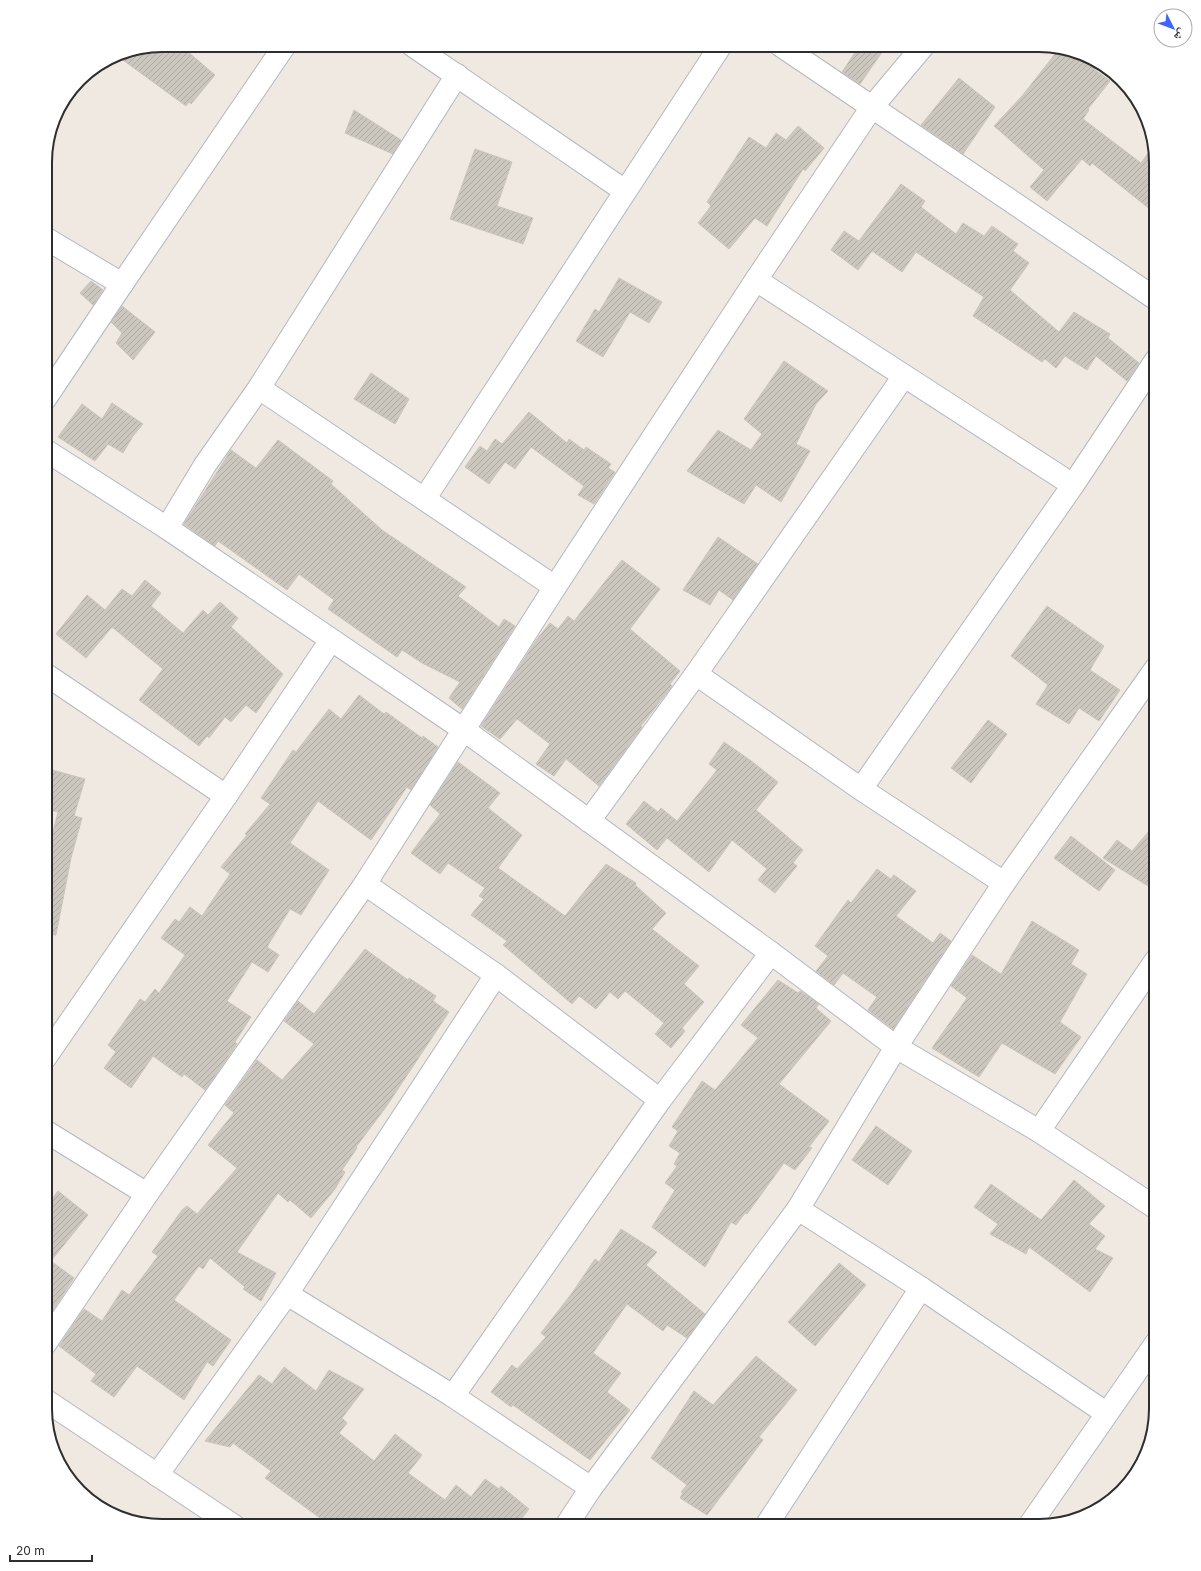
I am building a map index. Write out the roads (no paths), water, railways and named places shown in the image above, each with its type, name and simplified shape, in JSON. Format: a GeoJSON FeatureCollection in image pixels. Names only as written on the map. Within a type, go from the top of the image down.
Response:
{"type":"FeatureCollection","features":[{"type":"Feature","properties":{"kind":"street"},"geometry":{"type":"LineString","coordinates":[[52,389],[280,52]]}},
{"type":"Feature","properties":{"kind":"street"},"geometry":{"type":"LineString","coordinates":[[422,52],[625,192]]}},
{"type":"Feature","properties":{"kind":"street"},"geometry":{"type":"LineString","coordinates":[[425,498],[716,52]]}},
{"type":"Feature","properties":{"kind":"street"},"geometry":{"type":"LineString","coordinates":[[790,52],[1149,294]]}},
{"type":"Feature","properties":{"kind":"street"},"geometry":{"type":"LineString","coordinates":[[52,1334],[147,1194],[365,884],[555,587],[756,280],[872,107],[918,52]]}},
{"type":"Feature","properties":{"kind":"street"},"geometry":{"type":"LineString","coordinates":[[167,528],[206,465],[259,388],[457,75]]}},
{"type":"Feature","properties":{"kind":"street"},"geometry":{"type":"LineString","coordinates":[[52,242],[122,284]]}},
{"type":"Feature","properties":{"kind":"street"},"geometry":{"type":"LineString","coordinates":[[756,280],[1073,485]]}},
{"type":"Feature","properties":{"kind":"street"},"geometry":{"type":"LineString","coordinates":[[861,788],[1073,485],[1149,371]]}},
{"type":"Feature","properties":{"kind":"street"},"geometry":{"type":"LineString","coordinates":[[589,821],[696,674],[904,376]]}},
{"type":"Feature","properties":{"kind":"street"},"geometry":{"type":"LineString","coordinates":[[259,388],[425,498],[555,587]]}},
{"type":"Feature","properties":{"kind":"street"},"geometry":{"type":"LineString","coordinates":[[52,454],[167,528],[464,730],[770,952],[896,1047],[1039,1131],[1149,1203]]}},
{"type":"Feature","properties":{"kind":"street"},"geometry":{"type":"LineString","coordinates":[[52,1048],[226,796],[330,640]]}},
{"type":"Feature","properties":{"kind":"street"},"geometry":{"type":"LineString","coordinates":[[696,674],[861,788],[1004,883]]}},
{"type":"Feature","properties":{"kind":"street"},"geometry":{"type":"LineString","coordinates":[[571,1519],[591,1488],[798,1209],[896,1047],[1004,883],[1149,678]]}},
{"type":"Feature","properties":{"kind":"street"},"geometry":{"type":"LineString","coordinates":[[52,686],[226,796]]}},
{"type":"Feature","properties":{"kind":"street"},"geometry":{"type":"LineString","coordinates":[[365,884],[496,975],[660,1100]]}},
{"type":"Feature","properties":{"kind":"street"},"geometry":{"type":"LineString","coordinates":[[453,1396],[660,1100],[770,952]]}},
{"type":"Feature","properties":{"kind":"street"},"geometry":{"type":"LineString","coordinates":[[1039,1131],[1149,970]]}},
{"type":"Feature","properties":{"kind":"street"},"geometry":{"type":"LineString","coordinates":[[157,1475],[287,1294],[496,975]]}},
{"type":"Feature","properties":{"kind":"street"},"geometry":{"type":"LineString","coordinates":[[52,1135],[147,1194]]}},
{"type":"Feature","properties":{"kind":"street"},"geometry":{"type":"LineString","coordinates":[[798,1209],[921,1288],[1106,1414]]}},
{"type":"Feature","properties":{"kind":"street"},"geometry":{"type":"LineString","coordinates":[[771,1519],[921,1288]]}},
{"type":"Feature","properties":{"kind":"street"},"geometry":{"type":"LineString","coordinates":[[287,1294],[453,1396],[591,1488]]}},
{"type":"Feature","properties":{"kind":"street"},"geometry":{"type":"LineString","coordinates":[[1034,1519],[1149,1353]]}},
{"type":"Feature","properties":{"kind":"street"},"geometry":{"type":"LineString","coordinates":[[52,1405],[223,1519]]}}]}
